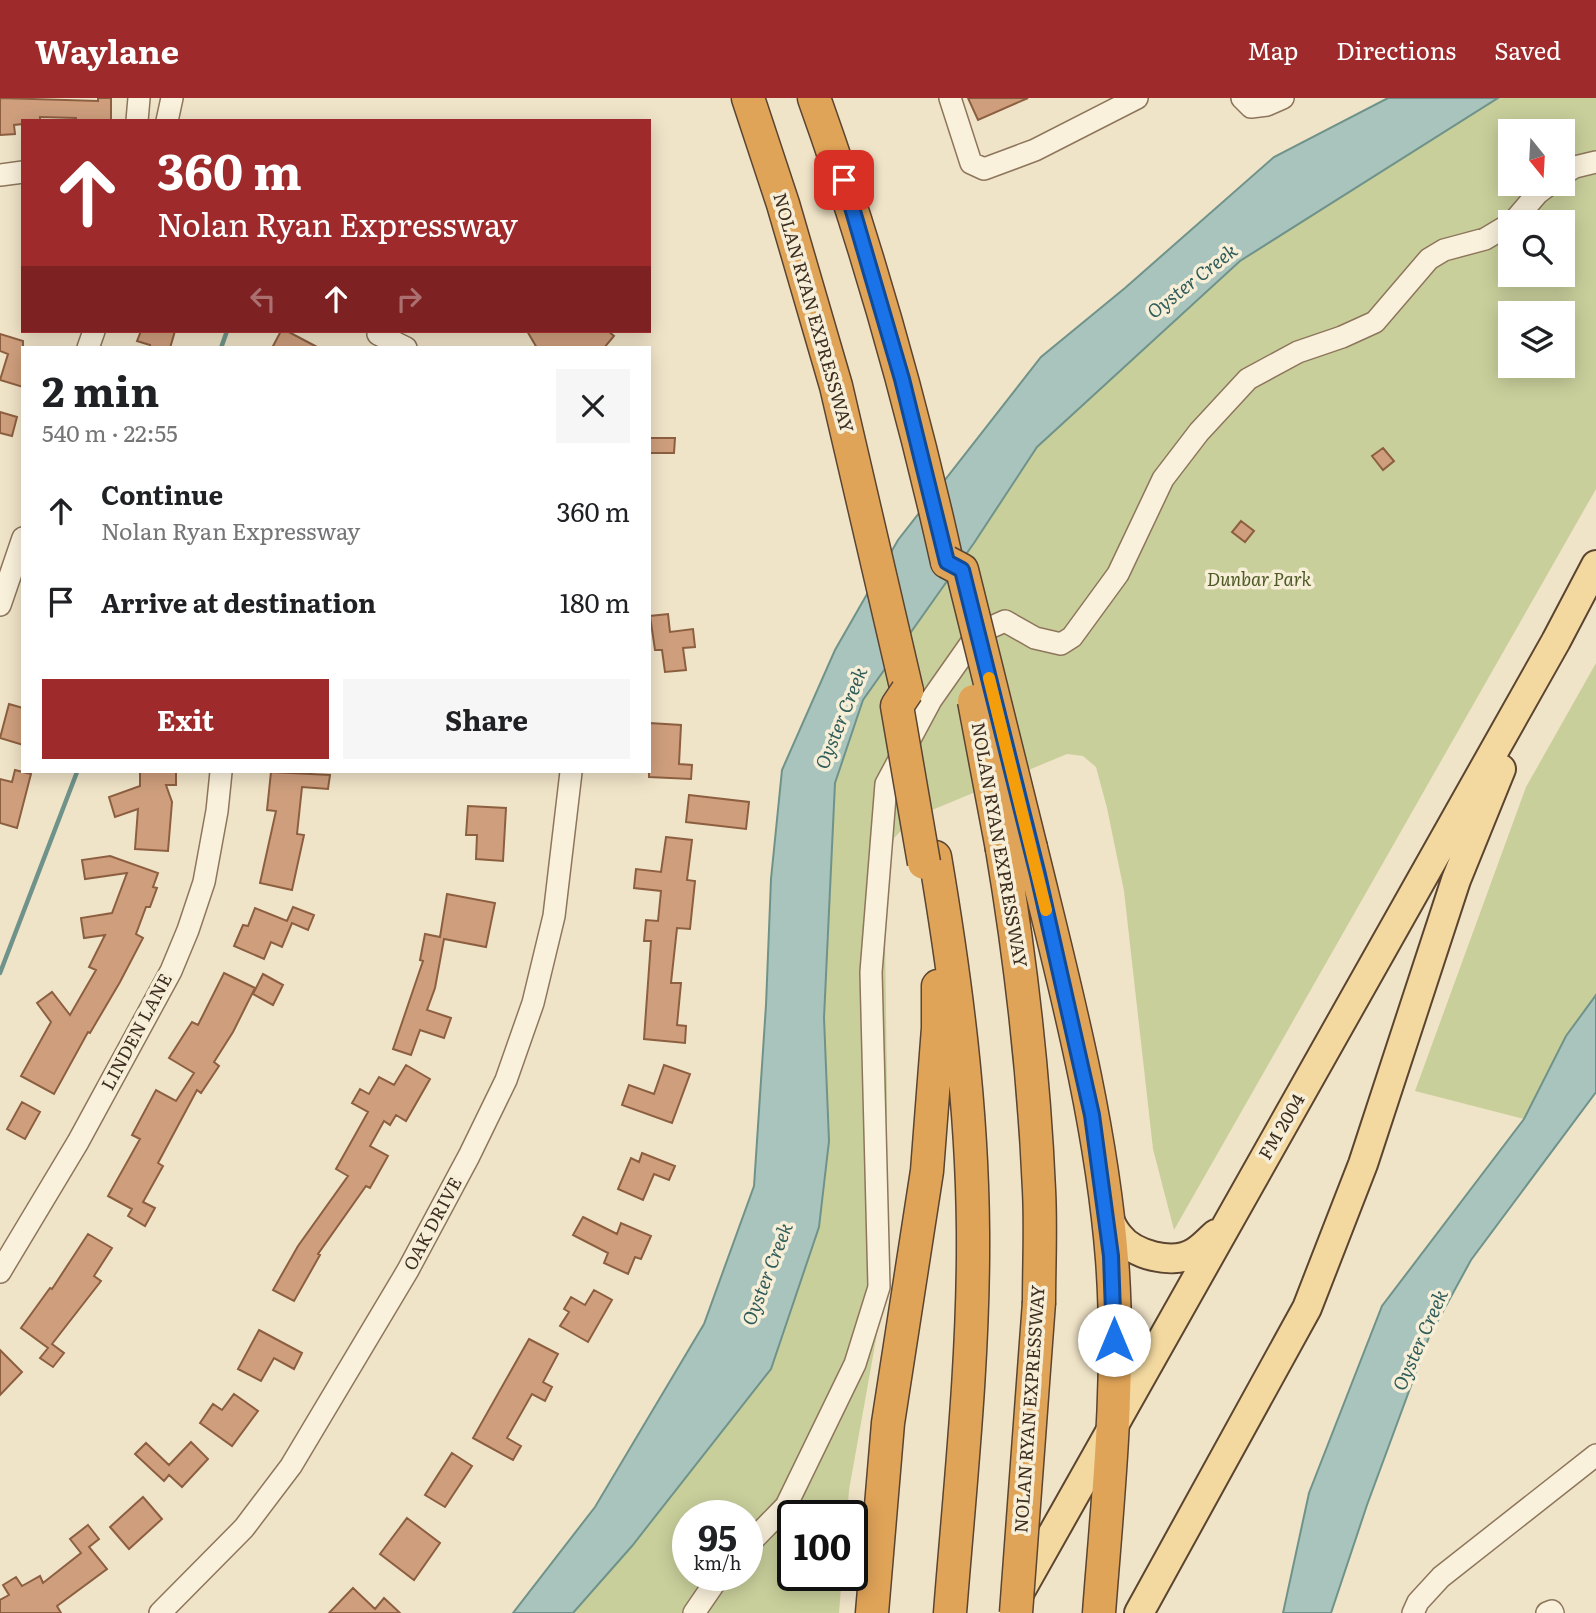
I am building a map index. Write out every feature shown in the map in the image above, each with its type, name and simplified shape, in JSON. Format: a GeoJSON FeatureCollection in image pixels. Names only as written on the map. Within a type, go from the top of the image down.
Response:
{"type":"FeatureCollection","features":[{"type":"Feature","properties":{"kind":"highway","name":"NOLAN RYAN EXPRESSWAY"},"geometry":{"type":"LineString","coordinates":[[748,98],[783,204],[848,435],[907,691],[897,706],[930,860]]}},
{"type":"Feature","properties":{"kind":"highway"},"geometry":{"type":"LineString","coordinates":[[814,98],[844,180],[914,424],[947,562],[962,570],[1017,849],[1092,1115],[1107,1215],[1114,1295],[1113,1428],[1099,1613]]}},
{"type":"Feature","properties":{"kind":"highway","name":"NOLAN RYAN EXPRESSWAY"},"geometry":{"type":"LineString","coordinates":[[1016,1613],[1039,1302],[1039,1191],[1031,1062],[1019,948],[1017,849]]}},
{"type":"Feature","properties":{"kind":"highway"},"geometry":{"type":"LineString","coordinates":[[930,860],[956,981],[971,1135],[973,1232],[970,1351],[950,1613]]}},
{"type":"Feature","properties":{"kind":"highway"},"geometry":{"type":"LineString","coordinates":[[872,1613],[888,1423],[927,1171],[938,1028],[930,860]]}},
{"type":"Feature","properties":{"kind":"main road","name":"FM 2004"},"geometry":{"type":"LineString","coordinates":[[1008,1613],[1556,641],[1596,565]]}},
{"type":"Feature","properties":{"kind":"main road","name":"FM 2004"},"geometry":{"type":"LineString","coordinates":[[1139,1613],[1307,1308],[1363,1164],[1456,880],[1556,641]]}},
{"type":"Feature","properties":{"kind":"main road"},"geometry":{"type":"LineString","coordinates":[[1107,1215],[1120,1238],[1131,1246],[1158,1257],[1185,1256],[1195,1252],[1226,1225]]}},
{"type":"Feature","properties":{"kind":"street"},"geometry":{"type":"LineString","coordinates":[[136,119],[139,98]]}},
{"type":"Feature","properties":{"kind":"street"},"geometry":{"type":"LineString","coordinates":[[167,119],[172,98]]}},
{"type":"Feature","properties":{"kind":"street"},"geometry":{"type":"LineString","coordinates":[[950,98],[971,163],[984,169],[1035,150],[1137,98]]}},
{"type":"Feature","properties":{"kind":"street"},"geometry":{"type":"LineString","coordinates":[[1242,98],[1251,107],[1267,105],[1283,98]]}},
{"type":"Feature","properties":{"kind":"street"},"geometry":{"type":"LineString","coordinates":[[1575,167],[1596,162]]}},
{"type":"Feature","properties":{"kind":"street"},"geometry":{"type":"LineString","coordinates":[[0,175],[21,172]]}},
{"type":"Feature","properties":{"kind":"street"},"geometry":{"type":"LineString","coordinates":[[1523,210],[1535,196]]}},
{"type":"Feature","properties":{"kind":"street"},"geometry":{"type":"LineString","coordinates":[[763,1530],[786,1506],[855,1364],[879,1287],[872,972],[886,784],[931,700],[978,633],[1005,621],[1035,638],[1061,644],[1072,637],[1118,574],[1163,479],[1199,432],[1248,379],[1298,352],[1375,322],[1429,260],[1444,250],[1485,239],[1498,231]]}},
{"type":"Feature","properties":{"kind":"street"},"geometry":{"type":"LineString","coordinates":[[376,338],[400,346]]}},
{"type":"Feature","properties":{"kind":"street"},"geometry":{"type":"LineString","coordinates":[[0,605],[21,544]]}},
{"type":"Feature","properties":{"kind":"street","name":"LINDEN LANE"},"geometry":{"type":"LineString","coordinates":[[0,1272],[78,1142],[171,971],[204,882],[221,773]]}},
{"type":"Feature","properties":{"kind":"street","name":"OAK DRIVE"},"geometry":{"type":"LineString","coordinates":[[160,1613],[244,1528],[291,1466],[408,1269],[496,1102],[533,1003],[554,916],[571,773]]}},
{"type":"Feature","properties":{"kind":"street"},"geometry":{"type":"LineString","coordinates":[[1413,1613],[1441,1577],[1596,1455]]}},
{"type":"Feature","properties":{"kind":"street"},"geometry":{"type":"LineString","coordinates":[[694,1613],[709,1591]]}},
{"type":"Feature","properties":{"kind":"street"},"geometry":{"type":"LineString","coordinates":[[1548,1613],[1553,1613]]}},
{"type":"Feature","properties":{"kind":"green space","name":"Dunbar Park"},"geometry":{"type":"Polygon","coordinates":[[[1498,98],[1596,98],[1596,489],[1174,1230],[1153,1149],[1124,891],[1107,808],[1096,767],[1083,756],[1067,754],[925,813],[894,838],[890,852],[885,930],[885,1289],[848,1500],[777,1500],[777,1591],[841,1591],[839,1613],[573,1613],[632,1546],[771,1369],[819,1227],[829,1141],[824,1018],[835,783],[863,700],[974,543],[1037,447],[1240,261],[1498,98]]]}},
{"type":"Feature","properties":{"kind":"green space"},"geometry":{"type":"Polygon","coordinates":[[[1596,663],[1596,995],[1566,1036],[1524,1119],[1415,1091],[1526,787],[1596,663]]]}},
{"type":"Feature","properties":{"kind":"water","name":"Oyster Creek"},"geometry":{"type":"Polygon","coordinates":[[[1388,98],[1498,98],[1240,261],[1037,447],[974,543],[863,700],[835,783],[824,1018],[829,1141],[819,1227],[771,1369],[632,1546],[573,1613],[513,1613],[595,1507],[704,1324],[754,1186],[771,879],[782,770],[835,650],[898,540],[1041,357],[1125,288],[1274,157],[1388,98]]]}},
{"type":"Feature","properties":{"kind":"water","name":"Oyster Creek"},"geometry":{"type":"Polygon","coordinates":[[[1596,995],[1596,1092],[1471,1260],[1429,1337],[1367,1505],[1331,1613],[1283,1613],[1309,1493],[1382,1306],[1524,1119],[1566,1036],[1596,995]]]}},
{"type":"Feature","properties":{"kind":"building"},"geometry":{"type":"Polygon","coordinates":[[[0,98],[98,101],[98,98],[111,98],[111,119],[21,119],[21,124],[14,125],[15,134],[0,135],[0,98]]]}},
{"type":"Feature","properties":{"kind":"building"},"geometry":{"type":"Polygon","coordinates":[[[968,98],[1028,98],[978,120],[968,98]]]}},
{"type":"Feature","properties":{"kind":"building"},"geometry":{"type":"Polygon","coordinates":[[[140,333],[174,333],[171,346],[150,346],[137,341],[140,333]]]}},
{"type":"Feature","properties":{"kind":"building"},"geometry":{"type":"Polygon","coordinates":[[[280,333],[291,333],[315,346],[273,346],[280,333]]]}},
{"type":"Feature","properties":{"kind":"building"},"geometry":{"type":"Polygon","coordinates":[[[528,333],[610,333],[614,336],[606,346],[536,346],[528,333]]]}},
{"type":"Feature","properties":{"kind":"building"},"geometry":{"type":"Polygon","coordinates":[[[0,334],[23,341],[21,386],[0,380],[8,354],[0,351],[0,334]]]}},
{"type":"Feature","properties":{"kind":"building"},"geometry":{"type":"Polygon","coordinates":[[[0,412],[17,417],[12,436],[0,433],[0,412]]]}},
{"type":"Feature","properties":{"kind":"building"},"geometry":{"type":"Polygon","coordinates":[[[651,438],[675,438],[674,453],[651,453],[651,438]]]}},
{"type":"Feature","properties":{"kind":"building"},"geometry":{"type":"Polygon","coordinates":[[[1383,448],[1394,461],[1383,470],[1372,456],[1383,448]]]}},
{"type":"Feature","properties":{"kind":"building"},"geometry":{"type":"Polygon","coordinates":[[[1241,521],[1254,531],[1245,542],[1232,532],[1241,521]]]}},
{"type":"Feature","properties":{"kind":"building"},"geometry":{"type":"Polygon","coordinates":[[[668,614],[670,632],[693,629],[695,647],[683,648],[686,670],[665,672],[662,650],[655,650],[651,616],[668,614]]]}},
{"type":"Feature","properties":{"kind":"building"},"geometry":{"type":"Polygon","coordinates":[[[9,704],[21,707],[21,744],[0,738],[9,704]]]}},
{"type":"Feature","properties":{"kind":"building"},"geometry":{"type":"Polygon","coordinates":[[[651,723],[681,725],[679,764],[692,765],[691,779],[649,777],[651,723]]]}},
{"type":"Feature","properties":{"kind":"building"},"geometry":{"type":"Polygon","coordinates":[[[15,770],[31,774],[17,828],[0,823],[0,779],[12,782],[15,770]]]}},
{"type":"Feature","properties":{"kind":"building"},"geometry":{"type":"Polygon","coordinates":[[[140,773],[176,773],[176,785],[166,785],[172,802],[168,851],[135,849],[138,809],[115,817],[109,797],[140,786],[140,773]]]}},
{"type":"Feature","properties":{"kind":"building"},"geometry":{"type":"Polygon","coordinates":[[[271,773],[330,775],[328,789],[302,787],[297,834],[304,835],[292,890],[260,883],[276,811],[267,810],[271,773]]]}},
{"type":"Feature","properties":{"kind":"building"},"geometry":{"type":"Polygon","coordinates":[[[689,795],[749,802],[746,829],[686,822],[689,795]]]}},
{"type":"Feature","properties":{"kind":"building"},"geometry":{"type":"Polygon","coordinates":[[[468,806],[506,808],[503,861],[476,859],[477,835],[466,835],[468,806]]]}},
{"type":"Feature","properties":{"kind":"building"},"geometry":{"type":"Polygon","coordinates":[[[666,837],[692,840],[687,880],[695,881],[690,929],[677,928],[671,983],[681,983],[677,1025],[686,1026],[685,1043],[644,1039],[651,941],[644,941],[646,920],[658,921],[661,891],[634,888],[636,869],[661,872],[666,837]]]}},
{"type":"Feature","properties":{"kind":"building"},"geometry":{"type":"Polygon","coordinates":[[[110,856],[158,873],[153,887],[157,888],[150,907],[146,907],[136,934],[143,938],[54,1094],[21,1076],[51,1022],[37,1003],[52,992],[70,1015],[96,970],[89,967],[105,935],[84,938],[81,918],[112,913],[127,873],[85,879],[82,860],[110,856]]]}},
{"type":"Feature","properties":{"kind":"building"},"geometry":{"type":"Polygon","coordinates":[[[447,894],[495,903],[486,947],[444,939],[435,988],[427,1010],[451,1018],[444,1038],[420,1030],[411,1055],[393,1049],[423,961],[420,960],[425,934],[440,937],[447,894]]]}},
{"type":"Feature","properties":{"kind":"building"},"geometry":{"type":"Polygon","coordinates":[[[293,907],[314,915],[308,930],[292,923],[282,947],[271,942],[264,959],[234,946],[243,925],[248,926],[255,908],[287,921],[293,907]]]}},
{"type":"Feature","properties":{"kind":"building"},"geometry":{"type":"Polygon","coordinates":[[[224,973],[255,988],[214,1062],[219,1066],[201,1093],[197,1090],[158,1163],[163,1166],[143,1202],[155,1208],[145,1226],[128,1216],[132,1209],[108,1196],[140,1139],[132,1135],[156,1090],[176,1101],[194,1073],[169,1058],[192,1022],[198,1025],[224,973]]]}},
{"type":"Feature","properties":{"kind":"building"},"geometry":{"type":"Polygon","coordinates":[[[263,974],[283,985],[273,1005],[253,994],[263,974]]]}},
{"type":"Feature","properties":{"kind":"building"},"geometry":{"type":"Polygon","coordinates":[[[406,1065],[430,1079],[406,1121],[396,1115],[390,1125],[384,1121],[370,1146],[388,1156],[370,1188],[366,1186],[318,1254],[320,1255],[294,1301],[273,1290],[298,1246],[348,1176],[336,1169],[368,1112],[352,1103],[360,1089],[369,1094],[379,1077],[394,1085],[406,1065]]]}},
{"type":"Feature","properties":{"kind":"building"},"geometry":{"type":"Polygon","coordinates":[[[664,1065],[690,1074],[672,1123],[622,1105],[629,1085],[654,1094],[664,1065]]]}},
{"type":"Feature","properties":{"kind":"building"},"geometry":{"type":"Polygon","coordinates":[[[22,1102],[40,1112],[25,1139],[7,1129],[22,1102]]]}},
{"type":"Feature","properties":{"kind":"building"},"geometry":{"type":"Polygon","coordinates":[[[642,1153],[675,1166],[669,1180],[654,1174],[643,1200],[618,1189],[631,1158],[639,1162],[642,1153]]]}},
{"type":"Feature","properties":{"kind":"building"},"geometry":{"type":"Polygon","coordinates":[[[583,1217],[617,1234],[621,1223],[651,1236],[641,1259],[635,1257],[628,1274],[604,1263],[608,1253],[573,1235],[583,1217]]]}},
{"type":"Feature","properties":{"kind":"building"},"geometry":{"type":"Polygon","coordinates":[[[88,1234],[112,1248],[94,1276],[101,1281],[52,1344],[64,1353],[53,1367],[40,1358],[48,1348],[21,1328],[50,1288],[52,1289],[88,1234]]]}},
{"type":"Feature","properties":{"kind":"building"},"geometry":{"type":"Polygon","coordinates":[[[594,1290],[612,1300],[588,1342],[560,1326],[569,1312],[564,1309],[571,1297],[585,1305],[594,1290]]]}},
{"type":"Feature","properties":{"kind":"building"},"geometry":{"type":"Polygon","coordinates":[[[259,1330],[302,1353],[294,1369],[274,1358],[261,1381],[238,1369],[259,1330]]]}},
{"type":"Feature","properties":{"kind":"building"},"geometry":{"type":"Polygon","coordinates":[[[529,1339],[558,1354],[543,1382],[552,1387],[545,1401],[532,1394],[507,1438],[521,1446],[513,1460],[473,1438],[529,1339]]]}},
{"type":"Feature","properties":{"kind":"building"},"geometry":{"type":"Polygon","coordinates":[[[0,1350],[22,1372],[0,1395],[0,1350]]]}},
{"type":"Feature","properties":{"kind":"building"},"geometry":{"type":"Polygon","coordinates":[[[234,1394],[258,1411],[232,1446],[200,1423],[213,1404],[222,1410],[234,1394]]]}},
{"type":"Feature","properties":{"kind":"building"},"geometry":{"type":"Polygon","coordinates":[[[191,1442],[208,1459],[182,1487],[169,1475],[164,1481],[135,1454],[146,1443],[169,1465],[191,1442]]]}},
{"type":"Feature","properties":{"kind":"building"},"geometry":{"type":"Polygon","coordinates":[[[452,1453],[472,1466],[445,1507],[425,1495],[452,1453]]]}},
{"type":"Feature","properties":{"kind":"building"},"geometry":{"type":"Polygon","coordinates":[[[143,1497],[162,1519],[129,1549],[110,1527],[143,1497]]]}},
{"type":"Feature","properties":{"kind":"building"},"geometry":{"type":"Polygon","coordinates":[[[407,1518],[440,1543],[414,1580],[380,1554],[407,1518]]]}},
{"type":"Feature","properties":{"kind":"building"},"geometry":{"type":"Polygon","coordinates":[[[88,1525],[99,1539],[89,1547],[107,1569],[57,1606],[61,1613],[0,1613],[0,1600],[9,1595],[3,1585],[16,1577],[22,1586],[40,1576],[43,1583],[81,1553],[70,1539],[88,1525]]]}},
{"type":"Feature","properties":{"kind":"building"},"geometry":{"type":"Polygon","coordinates":[[[353,1588],[375,1609],[384,1598],[400,1613],[329,1613],[353,1588]]]}},
{"type":"Feature","properties":{"kind":"waterway"},"geometry":{"type":"LineString","coordinates":[[222,346],[226,333]]}},
{"type":"Feature","properties":{"kind":"waterway"},"geometry":{"type":"LineString","coordinates":[[0,973],[77,773]]}},
{"type":"Feature","properties":{"kind":"slow traffic"},"geometry":{"type":"LineString","coordinates":[[989,678],[1046,910]]}},
{"type":"Feature","properties":{"kind":"route"},"geometry":{"type":"LineString","coordinates":[[844,180],[902,379],[947,562],[962,570],[1044,901],[1092,1115],[1107,1215],[1114,1295],[1114,1340]]}}]}
